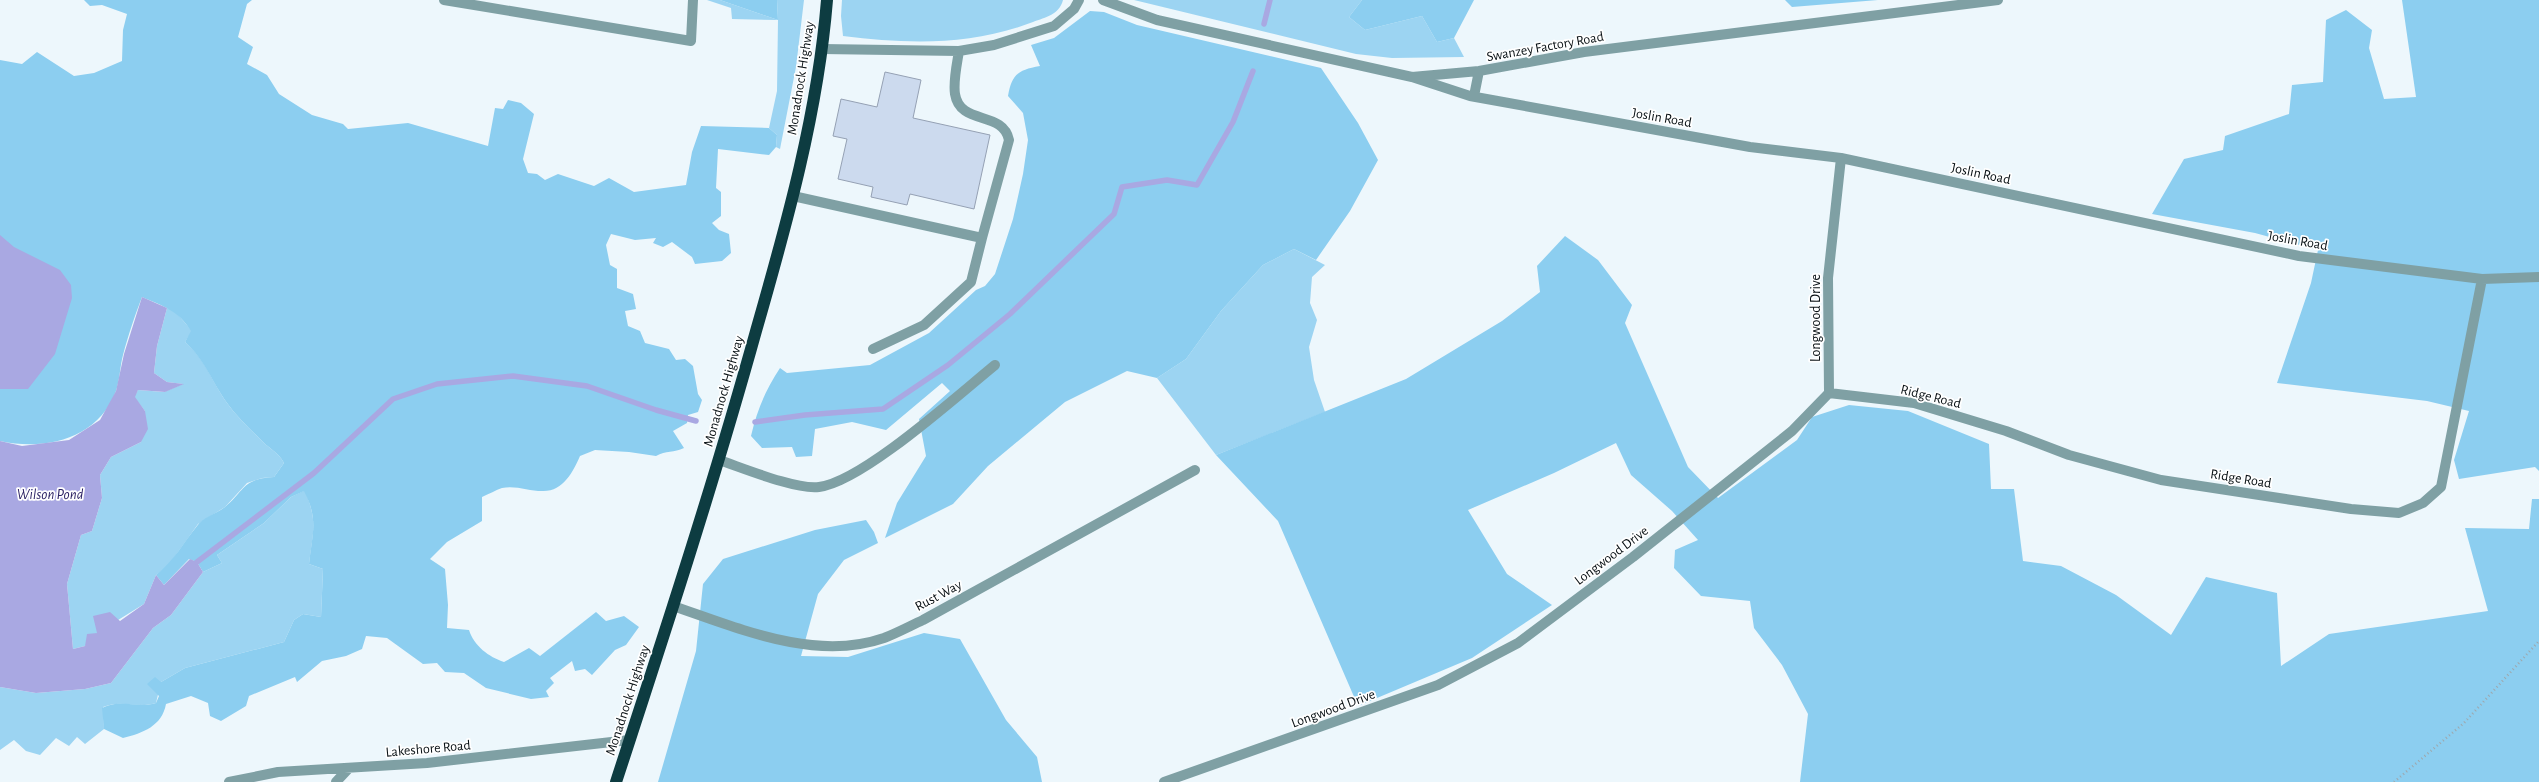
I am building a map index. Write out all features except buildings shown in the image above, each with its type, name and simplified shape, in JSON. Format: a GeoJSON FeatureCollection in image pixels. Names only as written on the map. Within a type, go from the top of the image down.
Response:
{"type":"FeatureCollection","features":[{"type":"Feature","properties":{"kind":"highway","name":"Monadnock Highway"},"geometry":{"type":"LineString","coordinates":[[616,782],[719,460],[793,196],[822,49],[826,0]]}},
{"type":"Feature","properties":{"kind":"street"},"geometry":{"type":"LineString","coordinates":[[444,0],[691,41],[693,0]]}},
{"type":"Feature","properties":{"kind":"street"},"geometry":{"type":"LineString","coordinates":[[822,49],[958,51],[994,45],[1054,26],[1074,8],[1079,0]]}},
{"type":"Feature","properties":{"kind":"street","name":"Swanzey Factory Road"},"geometry":{"type":"LineString","coordinates":[[1103,0],[1157,20],[1412,77],[1479,71],[1584,52],[1998,0]]}},
{"type":"Feature","properties":{"kind":"street"},"geometry":{"type":"LineString","coordinates":[[873,349],[924,325],[971,282],[1009,140],[1008,132],[1002,125],[971,115],[963,110],[957,103],[955,93],[958,51]]}},
{"type":"Feature","properties":{"kind":"street"},"geometry":{"type":"LineString","coordinates":[[1474,96],[1479,71]]}},
{"type":"Feature","properties":{"kind":"street","name":"Joslin Road"},"geometry":{"type":"LineString","coordinates":[[1412,77],[1474,96],[1750,147],[1841,158],[2299,256],[2482,279],[2539,278]]}},
{"type":"Feature","properties":{"kind":"street","name":"Longwood Drive"},"geometry":{"type":"LineString","coordinates":[[1164,782],[1438,685],[1518,643],[1633,557],[1786,435],[1829,393],[1828,278],[1841,158]]}},
{"type":"Feature","properties":{"kind":"street"},"geometry":{"type":"LineString","coordinates":[[793,196],[982,238]]}},
{"type":"Feature","properties":{"kind":"street","name":"Ridge Road"},"geometry":{"type":"LineString","coordinates":[[1829,393],[1914,403],[2006,431],[2069,455],[2161,480],[2351,509],[2399,513],[2424,503],[2441,487],[2482,279]]}},
{"type":"Feature","properties":{"kind":"street"},"geometry":{"type":"LineString","coordinates":[[719,460],[803,486],[818,487],[834,483],[860,469],[894,445],[995,365]]}},
{"type":"Feature","properties":{"kind":"street","name":"Rust Way"},"geometry":{"type":"LineString","coordinates":[[673,606],[733,626],[815,646],[848,646],[884,638],[923,620],[1195,470]]}},
{"type":"Feature","properties":{"kind":"street","name":"Lakeshore Road"},"geometry":{"type":"LineString","coordinates":[[229,782],[278,772],[427,763],[630,740]]}},
{"type":"Feature","properties":{"kind":"street"},"geometry":{"type":"LineString","coordinates":[[336,782],[349,768]]}},
{"type":"Feature","properties":{"kind":"path"},"geometry":{"type":"LineString","coordinates":[[2394,782],[2464,723],[2539,641]]}},
{"type":"Feature","properties":{"kind":"shaded area"},"geometry":{"type":"Polygon","coordinates":[[[84,0],[252,0],[247,4],[238,37],[253,47],[247,64],[267,75],[279,94],[312,115],[343,124],[348,129],[408,123],[488,146],[495,108],[503,109],[508,100],[521,103],[534,114],[523,159],[528,173],[537,174],[545,180],[558,174],[594,186],[609,178],[634,192],[686,185],[692,152],[701,126],[769,128],[777,135],[776,147],[769,155],[718,149],[716,188],[721,192],[721,216],[712,223],[719,230],[729,234],[731,253],[722,261],[695,264],[692,257],[672,242],[663,247],[653,243],[656,238],[635,240],[611,234],[606,245],[610,265],[617,269],[617,288],[633,294],[636,309],[625,311],[628,326],[640,331],[645,343],[669,349],[676,360],[685,359],[693,366],[698,394],[702,400],[698,412],[688,415],[687,423],[673,431],[684,448],[656,456],[629,452],[595,450],[580,456],[566,480],[556,488],[537,491],[507,487],[497,490],[482,497],[482,521],[447,542],[430,559],[445,569],[448,605],[447,628],[469,630],[478,646],[488,654],[504,662],[529,648],[540,656],[596,612],[606,621],[624,616],[639,627],[626,645],[615,650],[592,675],[585,669],[575,671],[572,661],[550,678],[554,683],[546,691],[549,697],[531,699],[486,688],[464,673],[445,672],[437,663],[423,664],[387,638],[366,636],[362,649],[346,656],[322,661],[297,682],[295,677],[249,696],[246,706],[221,721],[210,716],[208,703],[191,696],[166,704],[164,712],[156,723],[138,734],[123,738],[104,729],[102,708],[117,704],[148,705],[156,703],[159,696],[147,684],[155,677],[161,682],[185,668],[284,642],[294,620],[303,614],[321,617],[323,569],[309,564],[313,535],[313,519],[312,510],[304,491],[291,497],[264,523],[217,555],[222,563],[203,572],[197,562],[189,559],[164,585],[156,575],[173,558],[200,523],[225,507],[245,486],[256,480],[274,477],[284,463],[277,454],[244,423],[227,403],[198,356],[185,342],[191,331],[186,324],[170,310],[142,297],[125,348],[116,391],[108,407],[97,420],[84,431],[68,438],[52,442],[17,444],[0,441],[0,60],[22,64],[37,52],[74,76],[94,73],[122,61],[123,30],[127,14],[102,5],[90,6],[84,0]]]}},
{"type":"Feature","properties":{"kind":"shaded area"},"geometry":{"type":"Polygon","coordinates":[[[707,0],[720,0],[778,20],[732,19],[731,8],[707,0]]]}},
{"type":"Feature","properties":{"kind":"shaded area"},"geometry":{"type":"Polygon","coordinates":[[[720,0],[777,0],[778,20],[720,0]]]}},
{"type":"Feature","properties":{"kind":"shaded area"},"geometry":{"type":"Polygon","coordinates":[[[777,0],[804,0],[796,67],[780,149],[776,147],[777,135],[769,128],[777,91],[777,0]]]}},
{"type":"Feature","properties":{"kind":"shaded area"},"geometry":{"type":"Polygon","coordinates":[[[842,0],[1063,0],[1058,9],[1051,15],[1010,30],[963,39],[939,41],[891,41],[843,36],[841,16],[842,0]]]}},
{"type":"Feature","properties":{"kind":"shaded area"},"geometry":{"type":"Polygon","coordinates":[[[1134,0],[1362,0],[1349,17],[1365,30],[1422,16],[1437,42],[1454,38],[1464,57],[1392,58],[1356,54],[1134,0]]]}},
{"type":"Feature","properties":{"kind":"shaded area"},"geometry":{"type":"Polygon","coordinates":[[[1362,0],[1474,0],[1454,38],[1437,42],[1422,16],[1365,30],[1349,17],[1362,0]]]}},
{"type":"Feature","properties":{"kind":"shaded area"},"geometry":{"type":"Polygon","coordinates":[[[1785,0],[1878,0],[1792,7],[1785,0]]]}},
{"type":"Feature","properties":{"kind":"shaded area"},"geometry":{"type":"Polygon","coordinates":[[[2402,0],[2539,0],[2539,471],[2535,467],[2459,479],[2454,460],[2469,411],[2427,401],[2277,383],[2311,283],[2318,250],[2255,233],[2152,214],[2184,159],[2223,150],[2225,136],[2289,114],[2292,85],[2323,82],[2326,20],[2346,10],[2372,30],[2369,48],[2384,99],[2416,97],[2402,0]]]}},
{"type":"Feature","properties":{"kind":"shaded area"},"geometry":{"type":"Polygon","coordinates":[[[1090,11],[1104,12],[1137,25],[1321,68],[1358,123],[1378,160],[1350,211],[1316,260],[1294,249],[1263,265],[1221,311],[1186,359],[1157,378],[1127,371],[1065,402],[988,466],[953,504],[885,538],[897,503],[926,456],[919,419],[950,391],[942,383],[886,430],[852,422],[815,429],[812,456],[796,457],[792,447],[762,448],[751,436],[759,409],[770,384],[780,368],[787,373],[870,365],[929,333],[976,290],[985,286],[995,274],[1013,219],[1023,174],[1028,140],[1023,113],[1008,96],[1012,83],[1017,74],[1021,71],[1040,66],[1031,45],[1054,38],[1090,11]]]}},
{"type":"Feature","properties":{"kind":"shaded area"},"geometry":{"type":"Polygon","coordinates":[[[1565,236],[1598,260],[1632,305],[1625,323],[1688,467],[1718,498],[1797,440],[1812,417],[1849,405],[1908,411],[1989,444],[1991,489],[2014,489],[2023,561],[2061,566],[2116,595],[2171,635],[2206,577],[2277,593],[2281,666],[2329,634],[2488,611],[2465,528],[2529,529],[2532,499],[2539,499],[2539,782],[1800,782],[1808,714],[1782,665],[1754,628],[1750,601],[1701,596],[1674,568],[1675,550],[1698,540],[1672,511],[1631,475],[1616,443],[1554,473],[1468,510],[1507,574],[1552,605],[1472,658],[1358,706],[1278,521],[1216,455],[1406,379],[1502,321],[1540,292],[1537,266],[1565,236]]]}},
{"type":"Feature","properties":{"kind":"shaded area"},"geometry":{"type":"Polygon","coordinates":[[[1294,249],[1325,265],[1312,277],[1310,303],[1317,320],[1309,347],[1314,380],[1325,412],[1216,455],[1157,378],[1186,359],[1221,311],[1263,265],[1294,249]]]}},
{"type":"Feature","properties":{"kind":"shaded area"},"geometry":{"type":"Polygon","coordinates":[[[167,308],[174,310],[192,331],[185,342],[204,364],[231,408],[263,442],[282,459],[284,463],[274,477],[262,478],[247,483],[225,507],[198,524],[168,566],[156,575],[144,604],[97,633],[85,646],[73,649],[67,584],[81,535],[92,531],[102,498],[100,475],[111,457],[141,442],[145,411],[134,397],[138,390],[164,392],[183,384],[167,382],[154,373],[157,346],[167,308]]]}},
{"type":"Feature","properties":{"kind":"shaded area"},"geometry":{"type":"Polygon","coordinates":[[[305,490],[313,519],[313,535],[309,564],[323,569],[321,617],[303,614],[294,620],[284,642],[185,668],[161,682],[156,703],[149,705],[117,704],[103,707],[104,729],[85,744],[77,737],[69,746],[56,738],[40,755],[26,751],[14,740],[0,750],[0,687],[36,693],[85,689],[111,683],[153,628],[171,615],[203,572],[222,563],[217,555],[264,523],[291,497],[305,490]]]}},
{"type":"Feature","properties":{"kind":"shaded area"},"geometry":{"type":"Polygon","coordinates":[[[866,520],[874,532],[878,543],[844,560],[818,594],[801,656],[848,657],[924,633],[960,639],[1006,720],[1037,757],[1042,782],[658,782],[696,651],[703,584],[723,559],[815,530],[866,520]]]}},
{"type":"Feature","properties":{"kind":"water"},"geometry":{"type":"Polygon","coordinates":[[[0,235],[14,247],[60,270],[71,285],[72,298],[55,354],[28,389],[0,389],[0,235]]]}},
{"type":"Feature","properties":{"kind":"water","name":"Wilson Pond"},"geometry":{"type":"Polygon","coordinates":[[[142,297],[167,308],[157,346],[154,373],[167,382],[184,384],[165,392],[138,390],[135,397],[145,411],[148,429],[141,442],[111,457],[100,475],[102,498],[92,531],[81,535],[67,584],[73,649],[85,646],[87,634],[97,633],[93,616],[110,612],[120,621],[144,604],[156,575],[164,585],[190,559],[197,562],[203,572],[171,615],[153,628],[111,683],[85,689],[36,693],[0,687],[0,441],[22,446],[69,440],[100,420],[116,391],[124,354],[142,297]]]}},
{"type":"Feature","properties":{"kind":"waterway"},"geometry":{"type":"LineString","coordinates":[[1264,24],[1270,0]]}},
{"type":"Feature","properties":{"kind":"waterway"},"geometry":{"type":"LineString","coordinates":[[755,422],[805,415],[883,409],[948,365],[1010,314],[1114,214],[1122,187],[1167,180],[1197,185],[1233,122],[1253,71]]}},
{"type":"Feature","properties":{"kind":"waterway"},"geometry":{"type":"LineString","coordinates":[[197,562],[314,473],[393,399],[437,384],[513,376],[587,386],[656,410],[696,421]]}}]}
